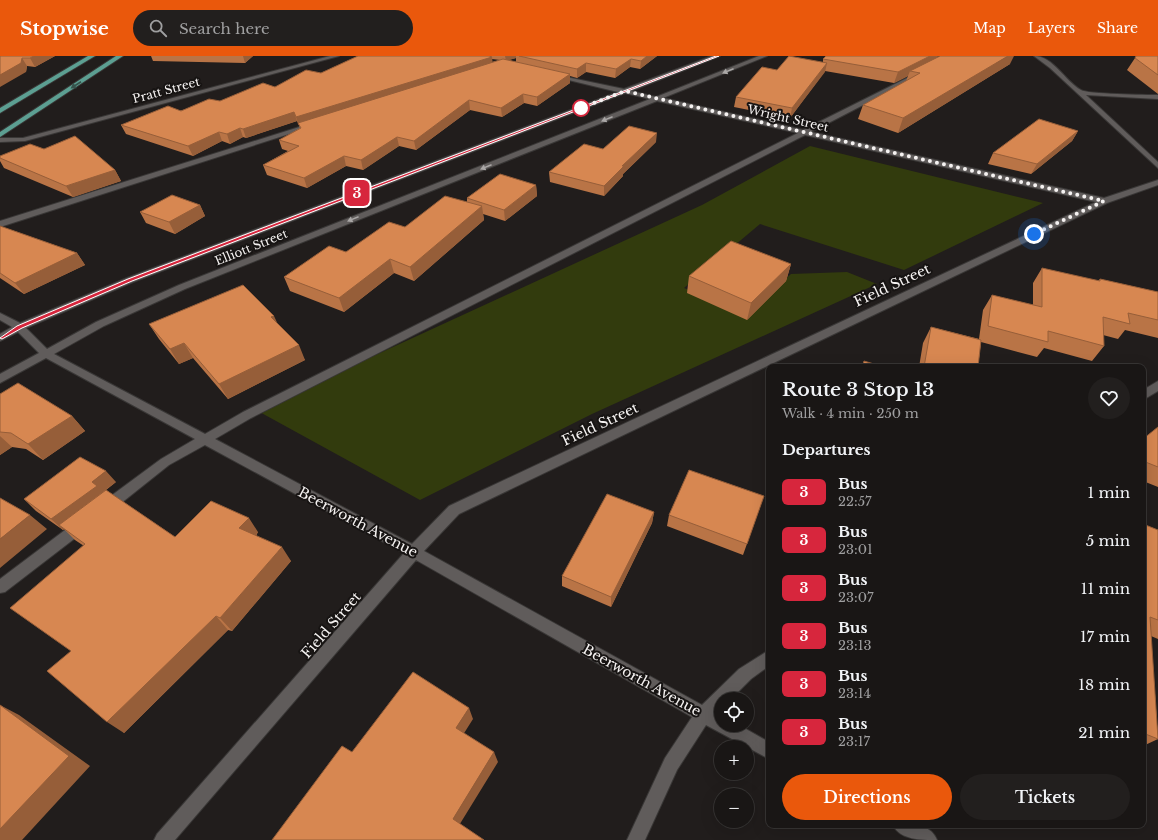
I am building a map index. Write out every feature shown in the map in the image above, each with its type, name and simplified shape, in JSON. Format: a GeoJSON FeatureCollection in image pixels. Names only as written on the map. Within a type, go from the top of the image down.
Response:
{"type":"FeatureCollection","features":[{"type":"Feature","properties":{"kind":"main road"},"geometry":{"type":"LineString","coordinates":[[0,111],[92,56]]}},
{"type":"Feature","properties":{"kind":"main road"},"geometry":{"type":"LineString","coordinates":[[0,135],[120,56]]}},
{"type":"Feature","properties":{"kind":"main road"},"geometry":{"type":"LineString","coordinates":[[62,74],[91,75]]}},
{"type":"Feature","properties":{"kind":"street","name":"Pratt Street"},"geometry":{"type":"LineString","coordinates":[[0,140],[22,140],[336,56]]}},
{"type":"Feature","properties":{"kind":"street","name":"Elliott Street"},"geometry":{"type":"LineString","coordinates":[[0,338],[19,327],[130,280],[717,56]]}},
{"type":"Feature","properties":{"kind":"street","name":"Elliott Street"},"geometry":{"type":"LineString","coordinates":[[0,379],[100,324],[182,287],[764,56]]}},
{"type":"Feature","properties":{"kind":"street"},"geometry":{"type":"LineString","coordinates":[[1037,56],[1052,67]]}},
{"type":"Feature","properties":{"kind":"street"},"geometry":{"type":"LineString","coordinates":[[1042,56],[1079,93],[1158,166]]}},
{"type":"Feature","properties":{"kind":"street"},"geometry":{"type":"LineString","coordinates":[[0,587],[164,462],[256,410],[755,156],[806,133],[932,67]]}},
{"type":"Feature","properties":{"kind":"street","name":"Wright Street"},"geometry":{"type":"LineString","coordinates":[[550,74],[1104,201]]}},
{"type":"Feature","properties":{"kind":"street"},"geometry":{"type":"LineString","coordinates":[[1079,93],[1158,96]]}},
{"type":"Feature","properties":{"kind":"street"},"geometry":{"type":"LineString","coordinates":[[0,224],[316,124]]}},
{"type":"Feature","properties":{"kind":"street","name":"Field Street"},"geometry":{"type":"LineString","coordinates":[[163,840],[414,552],[454,510],[1104,201],[1158,182]]}},
{"type":"Feature","properties":{"kind":"street","name":"Beerworth Avenue"},"geometry":{"type":"LineString","coordinates":[[0,316],[19,327],[45,354],[414,552],[714,720]]}},
{"type":"Feature","properties":{"kind":"street"},"geometry":{"type":"LineString","coordinates":[[1146,394],[1158,385]]}},
{"type":"Feature","properties":{"kind":"street"},"geometry":{"type":"LineString","coordinates":[[636,840],[671,764],[704,714],[745,674],[766,659]]}},
{"type":"Feature","properties":{"kind":"street","name":"Beerworth Avenue"},"geometry":{"type":"LineString","coordinates":[[736,732],[766,749]]}},
{"type":"Feature","properties":{"kind":"street"},"geometry":{"type":"LineString","coordinates":[[907,828],[928,840]]}},
{"type":"Feature","properties":{"kind":"green space"},"geometry":{"type":"Polygon","coordinates":[[[810,146],[1043,203],[904,270],[760,224],[684,288],[748,312],[791,274],[847,272],[877,284],[592,414],[420,500],[256,410],[702,205],[810,146]]]}},
{"type":"Feature","properties":{"kind":"building"},"geometry":{"type":"Polygon","coordinates":[[[0,56],[34,56],[30,58],[22,58],[21,63],[0,75],[0,56]]]}},
{"type":"Feature","properties":{"kind":"building"},"geometry":{"type":"Polygon","coordinates":[[[358,56],[492,57],[296,117],[294,112],[243,129],[240,128],[227,134],[219,132],[188,146],[121,125],[168,106],[181,111],[209,99],[220,101],[263,83],[275,87],[306,70],[321,73],[358,56]]]}},
{"type":"Feature","properties":{"kind":"building"},"geometry":{"type":"Polygon","coordinates":[[[519,56],[647,56],[641,61],[631,59],[616,69],[586,63],[577,69],[519,56]]]}},
{"type":"Feature","properties":{"kind":"building"},"geometry":{"type":"Polygon","coordinates":[[[789,56],[827,63],[792,108],[736,97],[762,67],[777,70],[789,56]]]}},
{"type":"Feature","properties":{"kind":"building"},"geometry":{"type":"Polygon","coordinates":[[[826,56],[930,56],[898,72],[823,59],[826,56]]]}},
{"type":"Feature","properties":{"kind":"building"},"geometry":{"type":"Polygon","coordinates":[[[940,56],[1008,56],[903,118],[863,105],[920,73],[910,71],[940,56]]]}},
{"type":"Feature","properties":{"kind":"building"},"geometry":{"type":"Polygon","coordinates":[[[1136,56],[1158,56],[1158,75],[1135,58],[1136,56]]]}},
{"type":"Feature","properties":{"kind":"building"},"geometry":{"type":"Polygon","coordinates":[[[503,59],[570,74],[537,97],[523,94],[501,108],[469,100],[414,141],[397,137],[361,160],[344,156],[304,178],[263,165],[299,146],[279,140],[301,128],[298,123],[503,59]]]}},
{"type":"Feature","properties":{"kind":"building"},"geometry":{"type":"Polygon","coordinates":[[[1039,119],[1078,131],[1037,164],[993,153],[1039,119]]]}},
{"type":"Feature","properties":{"kind":"building"},"geometry":{"type":"Polygon","coordinates":[[[629,126],[657,133],[622,166],[624,166],[604,186],[549,172],[584,144],[603,149],[629,126]]]}},
{"type":"Feature","properties":{"kind":"building"},"geometry":{"type":"Polygon","coordinates":[[[75,136],[115,170],[66,186],[0,158],[0,156],[30,144],[44,149],[75,136]]]}},
{"type":"Feature","properties":{"kind":"building"},"geometry":{"type":"Polygon","coordinates":[[[500,174],[536,185],[504,210],[467,198],[500,174]]]}},
{"type":"Feature","properties":{"kind":"building"},"geometry":{"type":"Polygon","coordinates":[[[172,195],[200,205],[169,222],[140,212],[172,195]]]}},
{"type":"Feature","properties":{"kind":"building"},"geometry":{"type":"Polygon","coordinates":[[[445,196],[482,206],[410,267],[390,259],[339,298],[284,277],[329,246],[346,252],[389,222],[405,227],[445,196]]]}},
{"type":"Feature","properties":{"kind":"building"},"geometry":{"type":"Polygon","coordinates":[[[0,226],[77,253],[15,283],[0,273],[0,226]]]}},
{"type":"Feature","properties":{"kind":"building"},"geometry":{"type":"Polygon","coordinates":[[[731,241],[791,264],[751,303],[689,276],[731,241]]]}},
{"type":"Feature","properties":{"kind":"building"},"geometry":{"type":"Polygon","coordinates":[[[1042,268],[1158,292],[1158,320],[1128,313],[1130,324],[1103,317],[1104,346],[1048,331],[1048,342],[988,326],[992,295],[1042,307],[1042,268]]]}},
{"type":"Feature","properties":{"kind":"building"},"geometry":{"type":"Polygon","coordinates":[[[243,285],[274,316],[271,317],[299,345],[219,384],[184,343],[170,349],[149,324],[243,285]]]}},
{"type":"Feature","properties":{"kind":"building"},"geometry":{"type":"Polygon","coordinates":[[[931,327],[981,340],[978,364],[925,364],[931,327]]]}},
{"type":"Feature","properties":{"kind":"building"},"geometry":{"type":"Polygon","coordinates":[[[864,361],[874,364],[863,364],[864,361]]]}},
{"type":"Feature","properties":{"kind":"building"},"geometry":{"type":"Polygon","coordinates":[[[18,383],[72,416],[28,444],[11,433],[0,432],[0,394],[18,383]]]}},
{"type":"Feature","properties":{"kind":"building"},"geometry":{"type":"Polygon","coordinates":[[[1158,427],[1158,467],[1146,462],[1146,437],[1158,427]]]}},
{"type":"Feature","properties":{"kind":"building"},"geometry":{"type":"Polygon","coordinates":[[[80,457],[106,471],[92,482],[97,486],[51,519],[24,499],[80,457]]]}},
{"type":"Feature","properties":{"kind":"building"},"geometry":{"type":"Polygon","coordinates":[[[689,470],[764,496],[747,544],[669,515],[689,470]]]}},
{"type":"Feature","properties":{"kind":"building"},"geometry":{"type":"Polygon","coordinates":[[[106,490],[175,537],[211,501],[249,518],[239,528],[282,547],[220,618],[216,616],[107,722],[47,671],[71,651],[10,608],[85,544],[59,525],[106,490]]]}},
{"type":"Feature","properties":{"kind":"building"},"geometry":{"type":"Polygon","coordinates":[[[607,494],[654,512],[611,597],[562,576],[607,494]]]}},
{"type":"Feature","properties":{"kind":"building"},"geometry":{"type":"Polygon","coordinates":[[[0,498],[30,515],[0,539],[0,498]]]}},
{"type":"Feature","properties":{"kind":"building"},"geometry":{"type":"Polygon","coordinates":[[[1146,525],[1158,530],[1158,620],[1150,617],[1158,739],[1146,734],[1146,525]]]}},
{"type":"Feature","properties":{"kind":"building"},"geometry":{"type":"Polygon","coordinates":[[[413,672],[469,708],[456,728],[494,752],[453,819],[484,840],[272,840],[342,746],[352,752],[413,672]]]}},
{"type":"Feature","properties":{"kind":"building"},"geometry":{"type":"Polygon","coordinates":[[[0,705],[69,756],[0,829],[0,705]]]}},
{"type":"Feature","properties":{"kind":"bus line","name":"3"},"geometry":{"type":"LineString","coordinates":[[0,338],[19,327],[130,280],[717,56]]}},
{"type":"Feature","properties":{"kind":"route"},"geometry":{"type":"LineString","coordinates":[[581,108],[625,91],[1104,201],[1034,234]]}}]}
